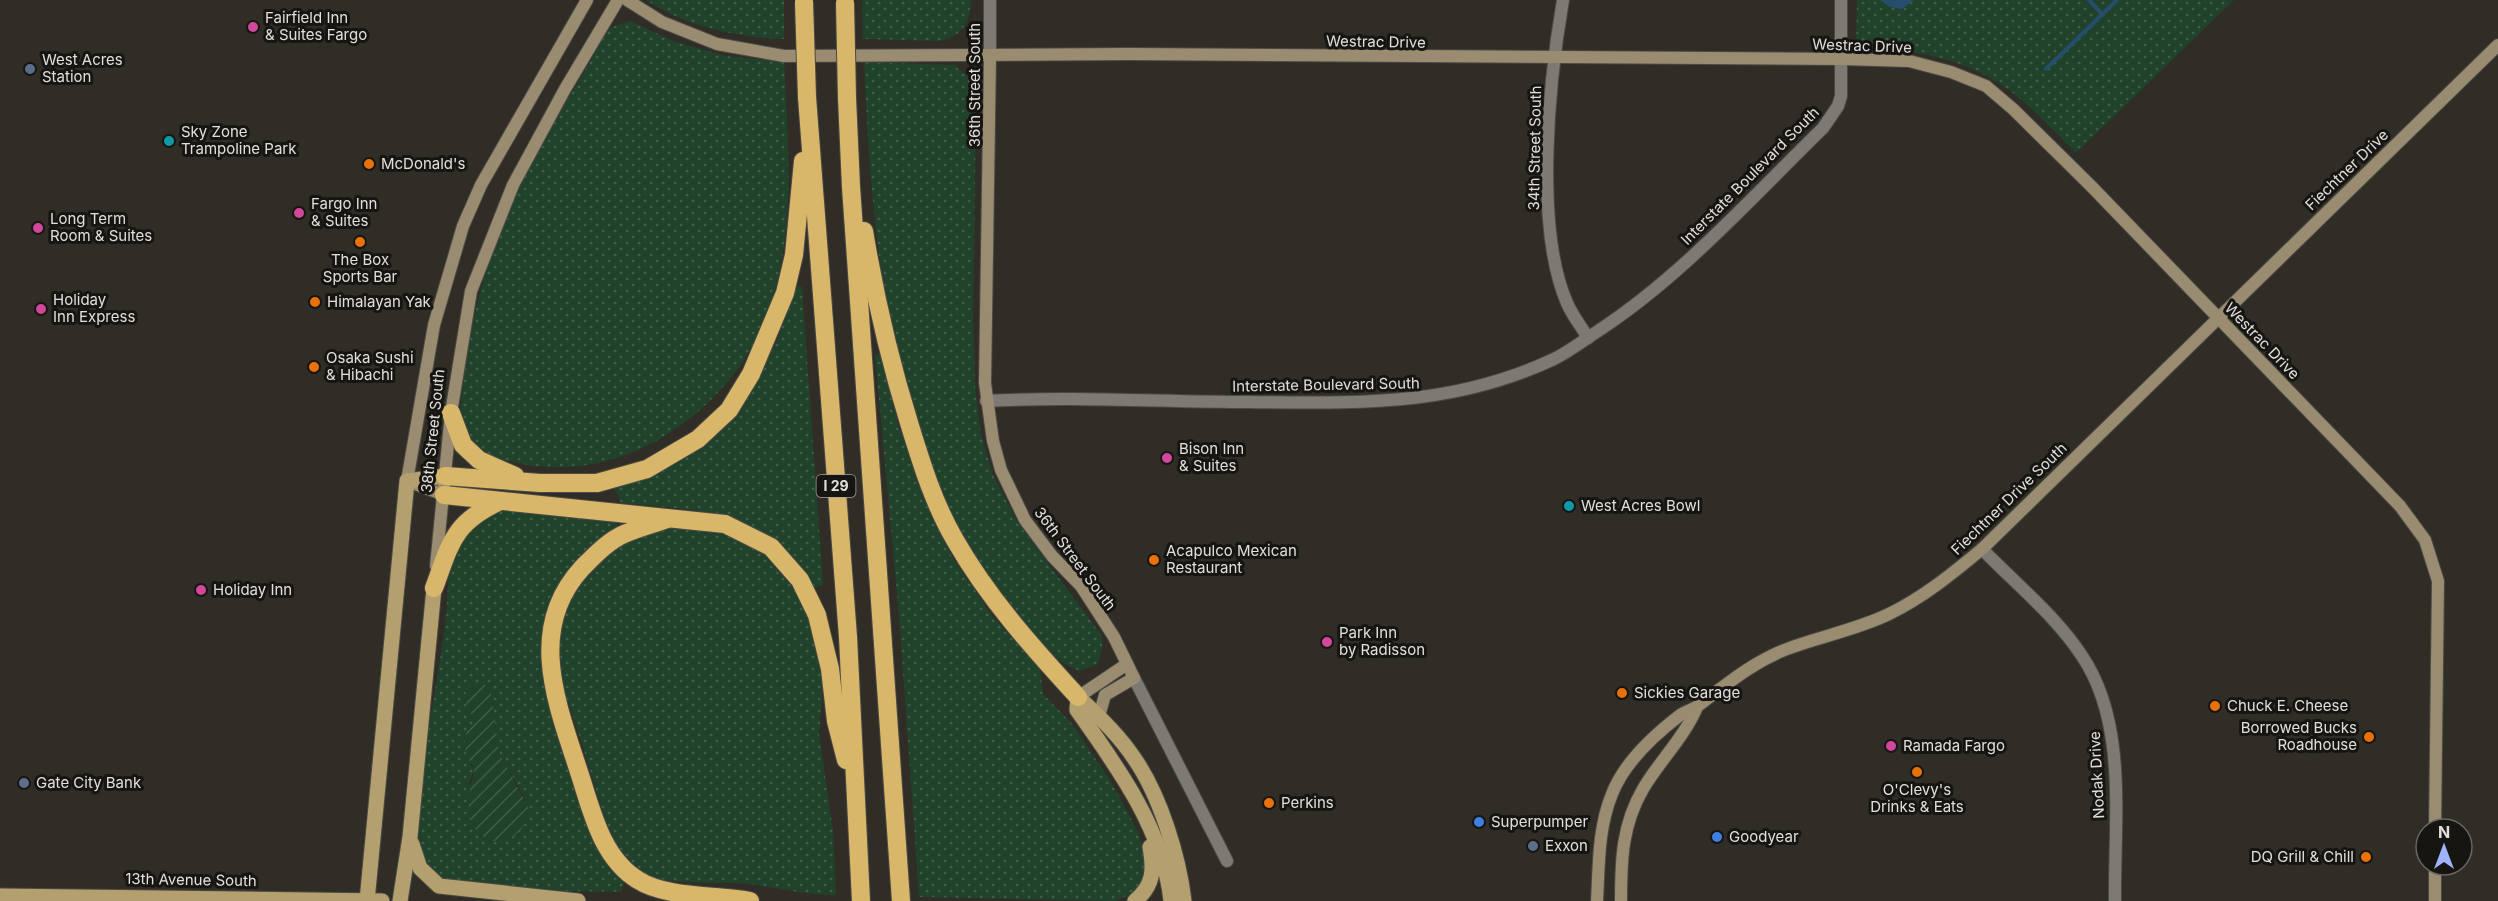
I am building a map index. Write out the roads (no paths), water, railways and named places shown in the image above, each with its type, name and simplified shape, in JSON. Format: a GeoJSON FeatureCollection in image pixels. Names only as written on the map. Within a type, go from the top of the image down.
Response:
{"type":"FeatureCollection","features":[{"type":"Feature","properties":{"kind":"highway","name":"I 29"},"geometry":{"type":"LineString","coordinates":[[804,1],[807,104],[848,637],[861,901]]}},
{"type":"Feature","properties":{"kind":"highway","name":"I 29"},"geometry":{"type":"LineString","coordinates":[[845,2],[851,187],[901,901]]}},
{"type":"Feature","properties":{"kind":"highway"},"geometry":{"type":"LineString","coordinates":[[446,476],[540,483],[597,483],[647,469],[698,439],[729,410],[751,374],[785,293],[794,255],[807,104]]}},
{"type":"Feature","properties":{"kind":"highway"},"geometry":{"type":"LineString","coordinates":[[851,187],[863,224],[873,289],[899,389],[928,484],[954,539],[986,588],[1027,642],[1078,697]]}},
{"type":"Feature","properties":{"kind":"highway"},"geometry":{"type":"LineString","coordinates":[[451,413],[463,445],[479,460],[507,473],[540,483]]}},
{"type":"Feature","properties":{"kind":"highway"},"geometry":{"type":"LineString","coordinates":[[444,495],[725,524],[771,547],[800,580],[817,615],[830,669],[836,721],[856,798]]}},
{"type":"Feature","properties":{"kind":"highway"},"geometry":{"type":"LineString","coordinates":[[434,588],[451,541],[461,526],[476,512],[501,501]]}},
{"type":"Feature","properties":{"kind":"highway"},"geometry":{"type":"LineString","coordinates":[[674,517],[623,534],[596,553],[575,577],[556,612],[549,646],[552,678],[598,830],[613,858],[639,880],[671,891],[750,901]]}},
{"type":"Feature","properties":{"kind":"main road"},"geometry":{"type":"LineString","coordinates":[[407,481],[446,476]]}},
{"type":"Feature","properties":{"kind":"main road","name":"38th Street South"},"geometry":{"type":"LineString","coordinates":[[367,901],[407,481]]}},
{"type":"Feature","properties":{"kind":"main road","name":"38th Street South"},"geometry":{"type":"LineString","coordinates":[[400,901],[410,837],[434,588]]}},
{"type":"Feature","properties":{"kind":"main road"},"geometry":{"type":"LineString","coordinates":[[1078,697],[1099,716],[1135,758],[1157,802],[1181,877],[1184,901]]}},
{"type":"Feature","properties":{"kind":"main road"},"geometry":{"type":"LineString","coordinates":[[1078,697],[1077,710],[1098,739],[1146,820],[1163,864],[1171,901]]}},
{"type":"Feature","properties":{"kind":"main road"},"geometry":{"type":"LineString","coordinates":[[1135,901],[1147,891],[1153,879],[1146,820]]}},
{"type":"Feature","properties":{"kind":"main road"},"geometry":{"type":"LineString","coordinates":[[410,837],[420,868],[439,886],[578,901]]}},
{"type":"Feature","properties":{"kind":"main road","name":"13th Avenue South"},"geometry":{"type":"LineString","coordinates":[[0,896],[382,901]]}},
{"type":"Feature","properties":{"kind":"main road"},"geometry":{"type":"LineString","coordinates":[[179,901],[197,898]]}},
{"type":"Feature","properties":{"kind":"street","name":"38th Street South"},"geometry":{"type":"LineString","coordinates":[[407,481],[434,325],[463,226],[487,174],[587,0]]}},
{"type":"Feature","properties":{"kind":"street","name":"38th Street South"},"geometry":{"type":"LineString","coordinates":[[434,588],[451,413],[471,291],[513,184],[565,89],[618,0]]}},
{"type":"Feature","properties":{"kind":"street","name":"Westrac Drive"},"geometry":{"type":"LineString","coordinates":[[627,0],[662,22],[706,40],[761,54],[886,57],[1129,54],[1842,58],[1909,61],[1952,72],[1986,86],[2066,162],[2217,317],[2389,495],[2425,540],[2438,581],[2435,817]]}},
{"type":"Feature","properties":{"kind":"street","name":"36th Street South"},"geometry":{"type":"LineString","coordinates":[[990,0],[986,401],[1001,470],[1025,520],[1052,556],[1081,586],[1114,637],[1227,861]]}},
{"type":"Feature","properties":{"kind":"street","name":"34th Street South"},"geometry":{"type":"LineString","coordinates":[[1563,0],[1551,79],[1548,211],[1555,260],[1567,302],[1588,338]]}},
{"type":"Feature","properties":{"kind":"street","name":"Interstate Boulevard South"},"geometry":{"type":"LineString","coordinates":[[986,401],[1045,398],[1212,402],[1398,401],[1481,387],[1556,358],[1635,306],[1659,286],[1823,128],[1838,106],[1842,58],[1842,0]]}},
{"type":"Feature","properties":{"kind":"street","name":"Fiechtner Drive"},"geometry":{"type":"LineString","coordinates":[[2217,317],[2498,45]]}},
{"type":"Feature","properties":{"kind":"street","name":"Fiechtner Drive South"},"geometry":{"type":"LineString","coordinates":[[1597,901],[1605,813],[1612,791],[1624,769],[1637,755],[1681,714],[1697,707],[1740,673],[1767,658],[1881,618],[1922,596],[1982,549],[2217,317]]}},
{"type":"Feature","properties":{"kind":"street"},"geometry":{"type":"LineString","coordinates":[[407,481],[444,495]]}},
{"type":"Feature","properties":{"kind":"street","name":"Nodak Drive"},"geometry":{"type":"LineString","coordinates":[[1982,549],[2082,655],[2102,696],[2112,736],[2114,758],[2115,901]]}},
{"type":"Feature","properties":{"kind":"street"},"geometry":{"type":"LineString","coordinates":[[1078,697],[1127,664]]}},
{"type":"Feature","properties":{"kind":"street"},"geometry":{"type":"LineString","coordinates":[[1099,716],[1105,695],[1134,678]]}},
{"type":"Feature","properties":{"kind":"street","name":"Fiechtner Drive South"},"geometry":{"type":"LineString","coordinates":[[1621,901],[1621,855],[1631,812],[1644,787],[1689,727],[1697,707]]}},
{"type":"Feature","properties":{"kind":"street"},"geometry":{"type":"LineString","coordinates":[[2435,877],[2435,901]]}},
{"type":"Feature","properties":{"kind":"water"},"geometry":{"type":"Polygon","coordinates":[[[1880,0],[1914,0],[1902,9],[1890,7],[1880,0]]]}},
{"type":"Feature","properties":{"kind":"waterway"},"geometry":{"type":"LineString","coordinates":[[2089,0],[2102,14]]}},
{"type":"Feature","properties":{"kind":"waterway"},"geometry":{"type":"LineString","coordinates":[[2046,69],[2117,0]]}},
{"type":"Feature","properties":{"kind":"place","name":"Fairfield Inn & Suites Fargo"},"geometry":{"type":"Point","coordinates":[253,27]}},
{"type":"Feature","properties":{"kind":"place","name":"West Acres Station"},"geometry":{"type":"Point","coordinates":[30,69]}},
{"type":"Feature","properties":{"kind":"place","name":"Sky Zone Trampoline Park"},"geometry":{"type":"Point","coordinates":[169,141]}},
{"type":"Feature","properties":{"kind":"place","name":"McDonald's"},"geometry":{"type":"Point","coordinates":[369,164]}},
{"type":"Feature","properties":{"kind":"place","name":"Fargo Inn & Suites"},"geometry":{"type":"Point","coordinates":[299,213]}},
{"type":"Feature","properties":{"kind":"place","name":"Long Term Room & Suites"},"geometry":{"type":"Point","coordinates":[38,228]}},
{"type":"Feature","properties":{"kind":"place","name":"The Box Sports Bar"},"geometry":{"type":"Point","coordinates":[360,242]}},
{"type":"Feature","properties":{"kind":"place","name":"Himalayan Yak"},"geometry":{"type":"Point","coordinates":[315,302]}},
{"type":"Feature","properties":{"kind":"place","name":"Holiday Inn Express"},"geometry":{"type":"Point","coordinates":[41,309]}},
{"type":"Feature","properties":{"kind":"place","name":"Osaka Sushi & Hibachi"},"geometry":{"type":"Point","coordinates":[314,367]}},
{"type":"Feature","properties":{"kind":"place","name":"Bison Inn & Suites"},"geometry":{"type":"Point","coordinates":[1167,458]}},
{"type":"Feature","properties":{"kind":"place","name":"West Acres Bowl"},"geometry":{"type":"Point","coordinates":[1569,506]}},
{"type":"Feature","properties":{"kind":"place","name":"Acapulco Mexican Restaurant"},"geometry":{"type":"Point","coordinates":[1154,560]}},
{"type":"Feature","properties":{"kind":"place","name":"Holiday Inn"},"geometry":{"type":"Point","coordinates":[201,590]}},
{"type":"Feature","properties":{"kind":"place","name":"Park Inn by Radisson"},"geometry":{"type":"Point","coordinates":[1327,642]}},
{"type":"Feature","properties":{"kind":"place","name":"Sickies Garage"},"geometry":{"type":"Point","coordinates":[1622,693]}},
{"type":"Feature","properties":{"kind":"place","name":"Chuck E. Cheese"},"geometry":{"type":"Point","coordinates":[2215,706]}},
{"type":"Feature","properties":{"kind":"place","name":"Borrowed Bucks Roadhouse"},"geometry":{"type":"Point","coordinates":[2369,737]}},
{"type":"Feature","properties":{"kind":"place","name":"Ramada Fargo"},"geometry":{"type":"Point","coordinates":[1891,746]}},
{"type":"Feature","properties":{"kind":"place","name":"O'Clevy's Drinks & Eats"},"geometry":{"type":"Point","coordinates":[1917,772]}},
{"type":"Feature","properties":{"kind":"place","name":"Gate City Bank"},"geometry":{"type":"Point","coordinates":[24,783]}},
{"type":"Feature","properties":{"kind":"place","name":"Perkins"},"geometry":{"type":"Point","coordinates":[1269,803]}},
{"type":"Feature","properties":{"kind":"place","name":"Superpumper"},"geometry":{"type":"Point","coordinates":[1479,822]}},
{"type":"Feature","properties":{"kind":"place","name":"Goodyear"},"geometry":{"type":"Point","coordinates":[1717,837]}},
{"type":"Feature","properties":{"kind":"place","name":"Exxon"},"geometry":{"type":"Point","coordinates":[1533,846]}},
{"type":"Feature","properties":{"kind":"place","name":"DQ Grill & Chill"},"geometry":{"type":"Point","coordinates":[2366,857]}}]}
